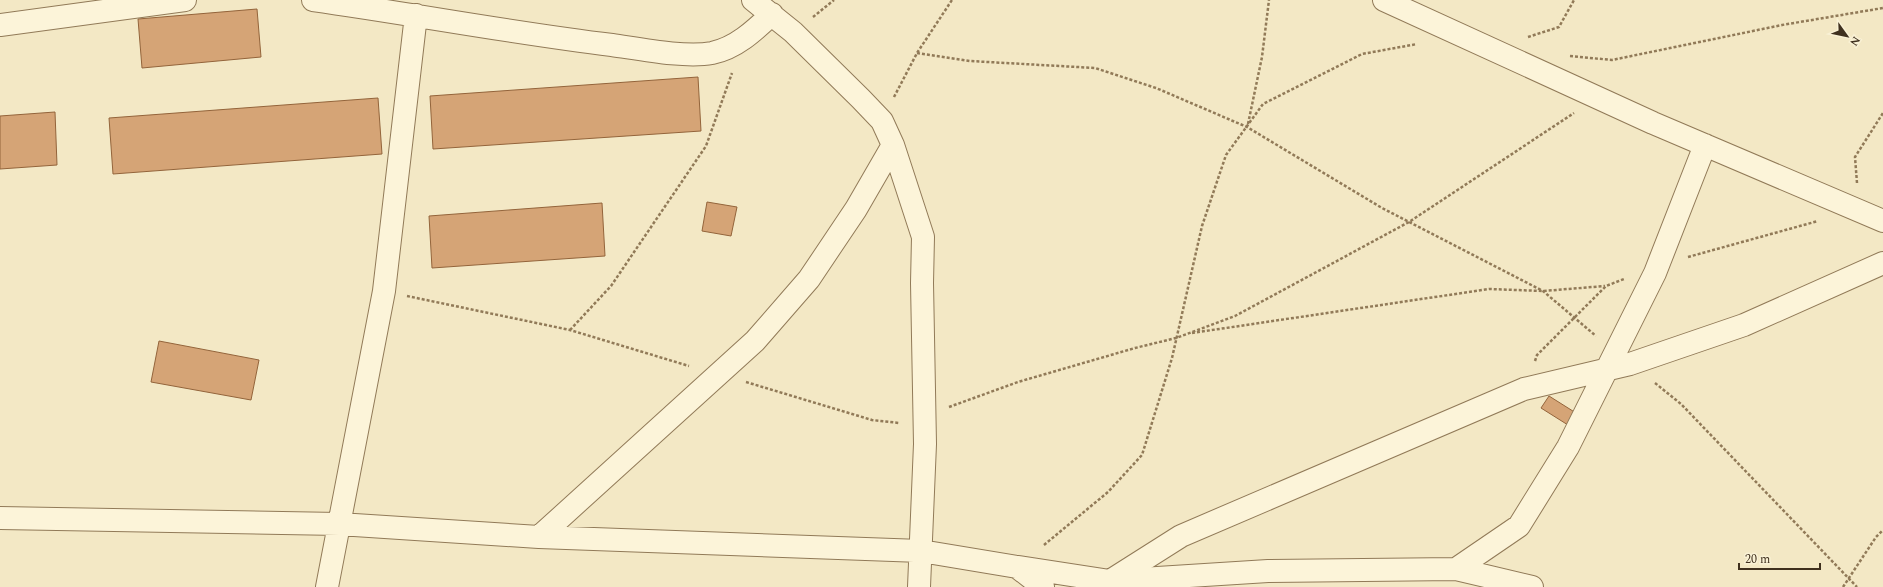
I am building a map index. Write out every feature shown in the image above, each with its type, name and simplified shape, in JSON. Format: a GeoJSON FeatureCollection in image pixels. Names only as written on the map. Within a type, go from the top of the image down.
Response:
{"type":"FeatureCollection","features":[{"type":"Feature","properties":{"kind":"street"},"geometry":{"type":"LineString","coordinates":[[0,25],[185,0]]}},
{"type":"Feature","properties":{"kind":"street"},"geometry":{"type":"LineString","coordinates":[[313,0],[416,15],[548,38],[679,54],[712,53],[743,40],[772,14]]}},
{"type":"Feature","properties":{"kind":"street"},"geometry":{"type":"LineString","coordinates":[[753,0],[793,32],[882,121],[893,145],[923,237],[922,283],[925,444],[919,587]]}},
{"type":"Feature","properties":{"kind":"street"},"geometry":{"type":"LineString","coordinates":[[1384,0],[1597,98],[1883,220]]}},
{"type":"Feature","properties":{"kind":"street"},"geometry":{"type":"LineString","coordinates":[[327,587],[384,291],[416,15]]}},
{"type":"Feature","properties":{"kind":"street"},"geometry":{"type":"LineString","coordinates":[[540,537],[719,375],[755,340],[809,279],[856,209],[893,145]]}},
{"type":"Feature","properties":{"kind":"street"},"geometry":{"type":"LineString","coordinates":[[1456,569],[1519,526],[1618,362],[1655,273],[1705,145]]}},
{"type":"Feature","properties":{"kind":"street"},"geometry":{"type":"LineString","coordinates":[[1110,581],[1181,536],[1524,389],[1744,325],[1883,263]]}},
{"type":"Feature","properties":{"kind":"street"},"geometry":{"type":"LineString","coordinates":[[0,518],[339,524],[540,537],[920,551],[1110,581],[1268,571],[1456,569],[1532,587]]}},
{"type":"Feature","properties":{"kind":"street"},"geometry":{"type":"LineString","coordinates":[[1017,567],[1043,587]]}},
{"type":"Feature","properties":{"kind":"path"},"geometry":{"type":"LineString","coordinates":[[882,121],[917,54],[952,0]]}},
{"type":"Feature","properties":{"kind":"path"},"geometry":{"type":"LineString","coordinates":[[1247,127],[1262,57],[1269,0]]}},
{"type":"Feature","properties":{"kind":"path"},"geometry":{"type":"LineString","coordinates":[[1492,50],[1559,27],[1574,0]]}},
{"type":"Feature","properties":{"kind":"path"},"geometry":{"type":"LineString","coordinates":[[1567,56],[1612,60],[1782,25],[1883,8]]}},
{"type":"Feature","properties":{"kind":"path"},"geometry":{"type":"LineString","coordinates":[[570,330],[611,286],[706,146],[743,40]]}},
{"type":"Feature","properties":{"kind":"path"},"geometry":{"type":"LineString","coordinates":[[1017,567],[1108,492],[1142,455],[1172,358],[1202,226],[1226,155],[1263,104],[1362,54],[1418,44]]}},
{"type":"Feature","properties":{"kind":"path"},"geometry":{"type":"LineString","coordinates":[[917,54],[970,61],[1095,68],[1156,88],[1247,127],[1409,222],[1543,292],[1618,362],[1681,404],[1857,587]]}},
{"type":"Feature","properties":{"kind":"path"},"geometry":{"type":"LineString","coordinates":[[384,291],[570,330],[872,420],[901,424],[1018,382],[1135,348],[1176,338],[1235,316],[1409,222],[1597,98]]}},
{"type":"Feature","properties":{"kind":"path"},"geometry":{"type":"LineString","coordinates":[[1858,210],[1855,157],[1883,113]]}},
{"type":"Feature","properties":{"kind":"path"},"geometry":{"type":"LineString","coordinates":[[1186,334],[1489,289],[1543,292],[1606,286]]}},
{"type":"Feature","properties":{"kind":"path"},"geometry":{"type":"LineString","coordinates":[[1843,587],[1876,537],[1883,530]]}},
{"type":"Feature","properties":{"kind":"building"},"geometry":{"type":"Polygon","coordinates":[[[257,9],[261,57],[142,68],[138,19],[257,9]]]}},
{"type":"Feature","properties":{"kind":"building"},"geometry":{"type":"Polygon","coordinates":[[[698,77],[701,131],[433,149],[430,96],[698,77]]]}},
{"type":"Feature","properties":{"kind":"building"},"geometry":{"type":"Polygon","coordinates":[[[378,98],[382,154],[113,174],[109,118],[378,98]]]}},
{"type":"Feature","properties":{"kind":"building"},"geometry":{"type":"Polygon","coordinates":[[[55,112],[57,165],[0,169],[0,116],[55,112]]]}},
{"type":"Feature","properties":{"kind":"building"},"geometry":{"type":"Polygon","coordinates":[[[707,202],[737,207],[731,236],[702,231],[707,202]]]}},
{"type":"Feature","properties":{"kind":"building"},"geometry":{"type":"Polygon","coordinates":[[[602,203],[605,256],[432,268],[429,216],[602,203]]]}},
{"type":"Feature","properties":{"kind":"building"},"geometry":{"type":"Polygon","coordinates":[[[159,341],[259,360],[251,400],[151,382],[159,341]]]}},
{"type":"Feature","properties":{"kind":"building"},"geometry":{"type":"Polygon","coordinates":[[[1549,396],[1576,413],[1568,425],[1541,408],[1549,396]]]}}]}
